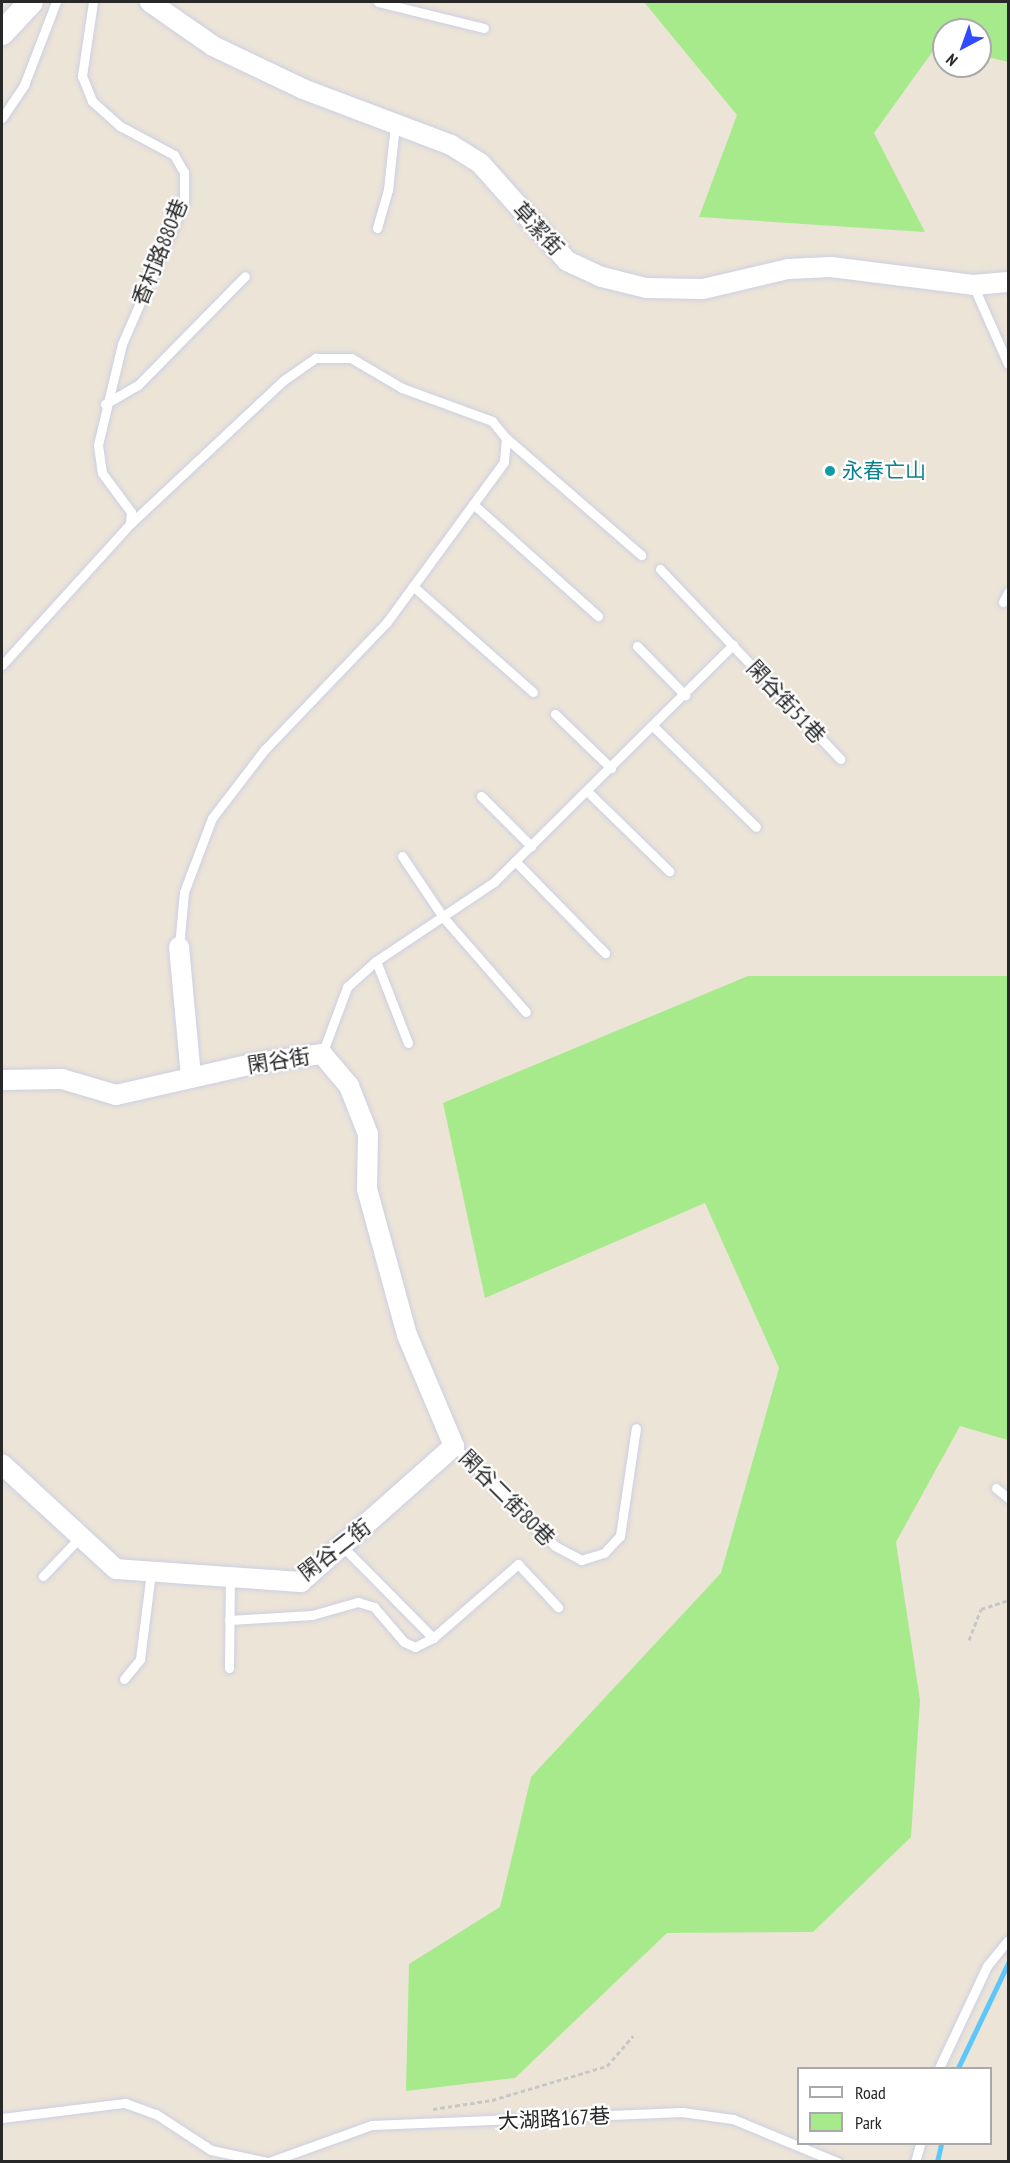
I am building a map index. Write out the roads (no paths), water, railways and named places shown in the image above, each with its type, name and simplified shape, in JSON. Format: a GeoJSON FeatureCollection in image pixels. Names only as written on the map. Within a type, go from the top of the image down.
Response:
{"type":"FeatureCollection","features":[{"type":"Feature","properties":{"kind":"street"},"geometry":{"type":"LineString","coordinates":[[2,33],[31,2]]}},
{"type":"Feature","properties":{"kind":"street","name":"草潔街"},"geometry":{"type":"LineString","coordinates":[[150,2],[213,46],[395,125],[451,145],[480,163],[567,261],[602,277],[646,288],[703,289],[788,269],[831,267],[973,285],[1008,282]]}},
{"type":"Feature","properties":{"kind":"street"},"geometry":{"type":"LineString","coordinates":[[179,947],[191,1077]]}},
{"type":"Feature","properties":{"kind":"street","name":"閑谷街"},"geometry":{"type":"LineString","coordinates":[[2,1080],[63,1079],[116,1095],[191,1077],[322,1054],[349,1086],[369,1134],[367,1189],[407,1335],[454,1446]]}},
{"type":"Feature","properties":{"kind":"street","name":"閑谷二街"},"geometry":{"type":"LineString","coordinates":[[2,1464],[116,1569],[301,1582],[344,1548],[454,1446]]}},
{"type":"Feature","properties":{"kind":"lane"},"geometry":{"type":"LineString","coordinates":[[2,118],[24,85],[56,2]]}},
{"type":"Feature","properties":{"kind":"lane","name":"香村路880巷"},"geometry":{"type":"LineString","coordinates":[[93,2],[82,76],[92,101],[120,126],[174,155],[184,172],[184,202],[122,344],[105,404],[98,445],[102,473],[131,512],[130,524]]}},
{"type":"Feature","properties":{"kind":"lane"},"geometry":{"type":"LineString","coordinates":[[378,2],[484,28]]}},
{"type":"Feature","properties":{"kind":"lane"},"geometry":{"type":"LineString","coordinates":[[377,228],[388,190],[395,125]]}},
{"type":"Feature","properties":{"kind":"lane"},"geometry":{"type":"LineString","coordinates":[[105,404],[139,384],[245,276]]}},
{"type":"Feature","properties":{"kind":"lane"},"geometry":{"type":"LineString","coordinates":[[973,285],[1008,364]]}},
{"type":"Feature","properties":{"kind":"lane"},"geometry":{"type":"LineString","coordinates":[[2,665],[130,524],[284,380],[316,358],[351,358],[402,388],[492,421],[506,438],[641,555]]}},
{"type":"Feature","properties":{"kind":"lane"},"geometry":{"type":"LineString","coordinates":[[179,947],[183,892],[212,818],[265,749],[386,623],[504,462],[506,438]]}},
{"type":"Feature","properties":{"kind":"lane"},"geometry":{"type":"LineString","coordinates":[[473,504],[598,616]]}},
{"type":"Feature","properties":{"kind":"lane","name":"閑谷街51巷"},"geometry":{"type":"LineString","coordinates":[[660,569],[840,759]]}},
{"type":"Feature","properties":{"kind":"lane"},"geometry":{"type":"LineString","coordinates":[[413,585],[533,692]]}},
{"type":"Feature","properties":{"kind":"lane"},"geometry":{"type":"LineString","coordinates":[[1003,602],[1008,592]]}},
{"type":"Feature","properties":{"kind":"lane","name":"閑谷街51巷"},"geometry":{"type":"LineString","coordinates":[[322,1054],[347,987],[376,961],[442,916],[515,861],[733,645]]}},
{"type":"Feature","properties":{"kind":"lane"},"geometry":{"type":"LineString","coordinates":[[637,646],[685,695]]}},
{"type":"Feature","properties":{"kind":"lane"},"geometry":{"type":"LineString","coordinates":[[555,714],[611,768]]}},
{"type":"Feature","properties":{"kind":"lane"},"geometry":{"type":"LineString","coordinates":[[653,726],[756,827]]}},
{"type":"Feature","properties":{"kind":"lane"},"geometry":{"type":"LineString","coordinates":[[587,791],[669,871]]}},
{"type":"Feature","properties":{"kind":"lane"},"geometry":{"type":"LineString","coordinates":[[481,796],[531,846]]}},
{"type":"Feature","properties":{"kind":"lane"},"geometry":{"type":"LineString","coordinates":[[402,856],[442,916],[526,1012]]}},
{"type":"Feature","properties":{"kind":"lane"},"geometry":{"type":"LineString","coordinates":[[515,861],[605,952]]}},
{"type":"Feature","properties":{"kind":"lane"},"geometry":{"type":"LineString","coordinates":[[376,961],[408,1043]]}},
{"type":"Feature","properties":{"kind":"lane","name":"閑谷二街80巷"},"geometry":{"type":"LineString","coordinates":[[454,1446],[555,1546],[581,1560],[604,1554],[620,1536],[636,1428]]}},
{"type":"Feature","properties":{"kind":"lane"},"geometry":{"type":"LineString","coordinates":[[996,1488],[1008,1498]]}},
{"type":"Feature","properties":{"kind":"lane"},"geometry":{"type":"LineString","coordinates":[[43,1576],[80,1537]]}},
{"type":"Feature","properties":{"kind":"lane"},"geometry":{"type":"LineString","coordinates":[[344,1548],[433,1638]]}},
{"type":"Feature","properties":{"kind":"lane"},"geometry":{"type":"LineString","coordinates":[[229,1620],[312,1615],[358,1602],[374,1607],[404,1642],[414,1647],[433,1638],[518,1564],[558,1607]]}},
{"type":"Feature","properties":{"kind":"lane"},"geometry":{"type":"LineString","coordinates":[[124,1679],[140,1659],[151,1572]]}},
{"type":"Feature","properties":{"kind":"lane"},"geometry":{"type":"LineString","coordinates":[[229,1668],[230,1577]]}},
{"type":"Feature","properties":{"kind":"lane"},"geometry":{"type":"LineString","coordinates":[[939,2067],[987,1966],[1008,1940]]}},
{"type":"Feature","properties":{"kind":"lane","name":"大湖路167巷"},"geometry":{"type":"LineString","coordinates":[[2,2118],[125,2103],[156,2114],[212,2150],[268,2162],[372,2125],[682,2112],[733,2119],[837,2162]]}},
{"type":"Feature","properties":{"kind":"lane"},"geometry":{"type":"LineString","coordinates":[[915,2162],[920,2145]]}},
{"type":"Feature","properties":{"kind":"waterway"},"geometry":{"type":"LineString","coordinates":[[958,2067],[1008,1963]]}},
{"type":"Feature","properties":{"kind":"waterway"},"geometry":{"type":"LineString","coordinates":[[937,2162],[941,2145]]}},
{"type":"Feature","properties":{"kind":"place","name":"永春亡山"},"geometry":{"type":"Point","coordinates":[830,471]}}]}
